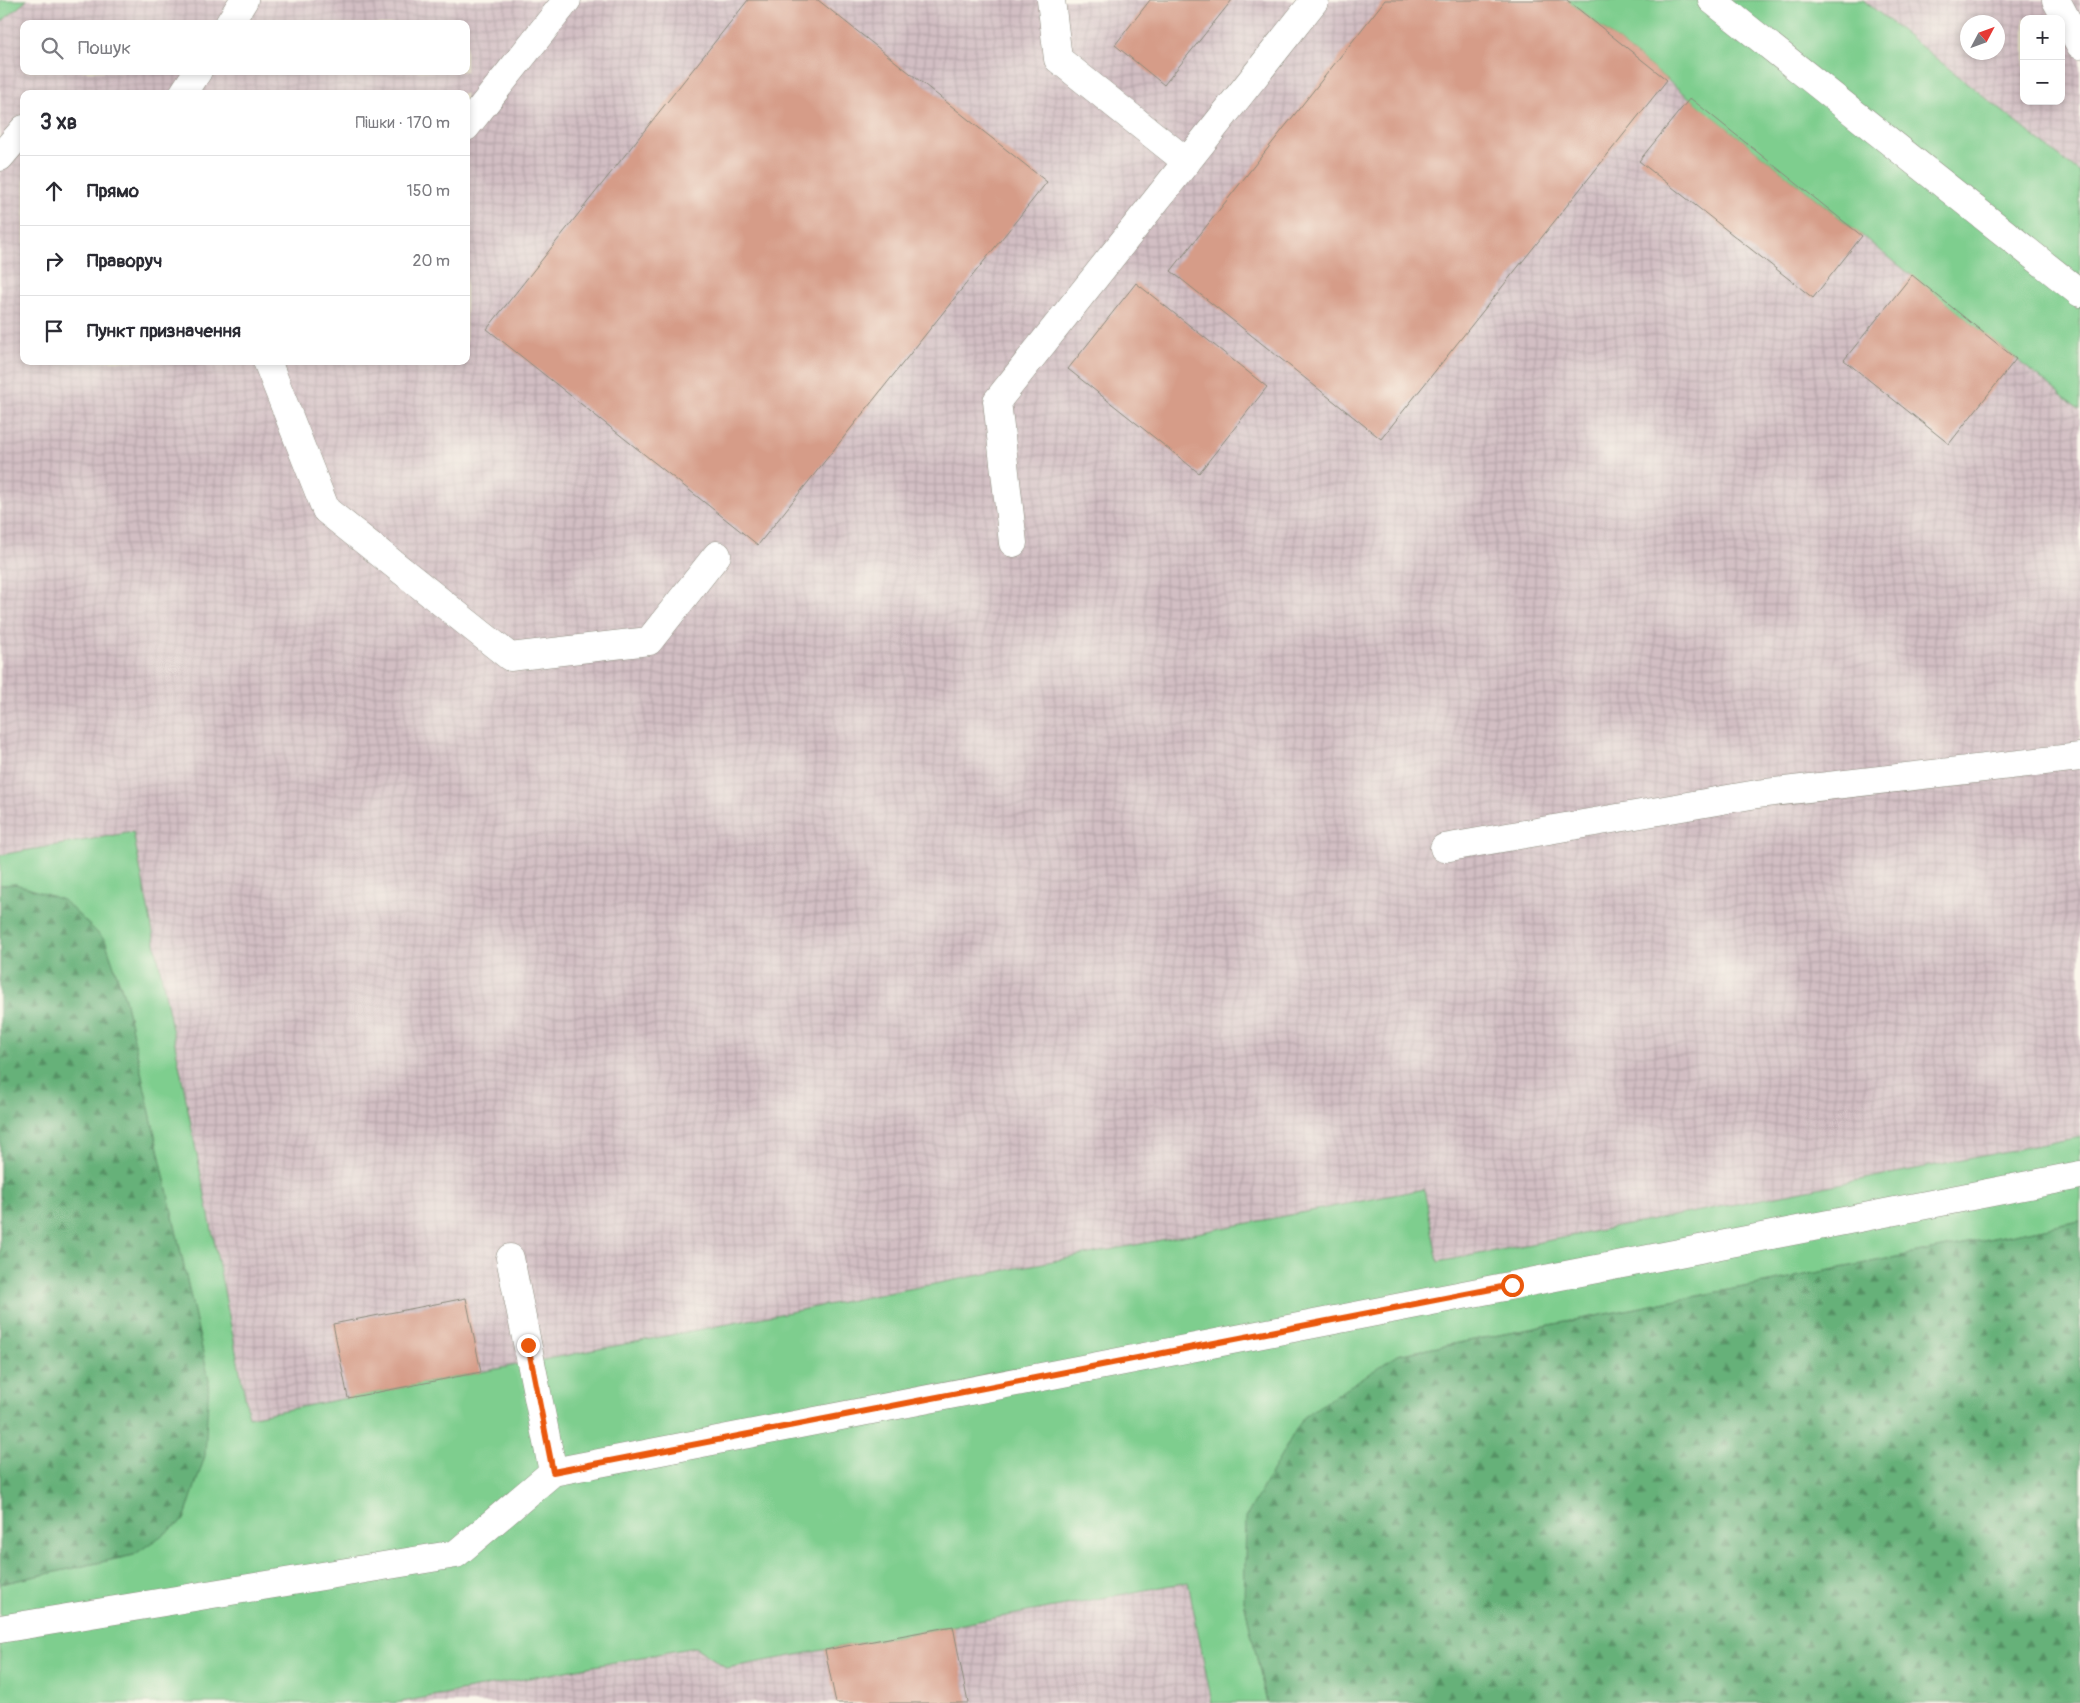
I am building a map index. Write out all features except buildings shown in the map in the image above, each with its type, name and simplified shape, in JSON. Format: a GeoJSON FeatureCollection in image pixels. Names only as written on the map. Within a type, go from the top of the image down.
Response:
{"type":"FeatureCollection","features":[{"type":"Feature","properties":{"kind":"street"},"geometry":{"type":"LineString","coordinates":[[232,20],[244,0]]}},
{"type":"Feature","properties":{"kind":"street"},"geometry":{"type":"LineString","coordinates":[[470,122],[567,0]]}},
{"type":"Feature","properties":{"kind":"street"},"geometry":{"type":"LineString","coordinates":[[1052,0],[1058,59],[1187,162]]}},
{"type":"Feature","properties":{"kind":"street"},"geometry":{"type":"LineString","coordinates":[[1013,543],[998,401],[1315,0]]}},
{"type":"Feature","properties":{"kind":"street"},"geometry":{"type":"LineString","coordinates":[[1712,0],[2080,293]]}},
{"type":"Feature","properties":{"kind":"street"},"geometry":{"type":"LineString","coordinates":[[2056,0],[2080,45]]}},
{"type":"Feature","properties":{"kind":"street"},"geometry":{"type":"LineString","coordinates":[[186,90],[196,75]]}},
{"type":"Feature","properties":{"kind":"street"},"geometry":{"type":"LineString","coordinates":[[0,158],[20,134]]}},
{"type":"Feature","properties":{"kind":"street"},"geometry":{"type":"LineString","coordinates":[[273,365],[326,510],[510,657],[649,641],[717,555]]}},
{"type":"Feature","properties":{"kind":"street"},"geometry":{"type":"LineString","coordinates":[[1444,848],[1756,794],[2080,757]]}},
{"type":"Feature","properties":{"kind":"street"},"geometry":{"type":"LineString","coordinates":[[0,1629],[456,1554],[553,1472],[2080,1175]]}},
{"type":"Feature","properties":{"kind":"street"},"geometry":{"type":"LineString","coordinates":[[510,1258],[553,1472]]}},
{"type":"Feature","properties":{"kind":"shaded area"},"geometry":{"type":"Polygon","coordinates":[[[27,0],[1567,0],[2080,410],[2080,1137],[1438,1262],[1423,1189],[249,1418],[133,832],[0,855],[0,23],[27,0]]]}},
{"type":"Feature","properties":{"kind":"shaded area"},"geometry":{"type":"Polygon","coordinates":[[[1863,0],[2080,0],[2080,173],[1863,0]]]}},
{"type":"Feature","properties":{"kind":"shaded area"},"geometry":{"type":"Polygon","coordinates":[[[1189,1582],[1212,1703],[396,1703],[696,1647],[727,1668],[1189,1582]]]}},
{"type":"Feature","properties":{"kind":"green space"},"geometry":{"type":"Polygon","coordinates":[[[0,0],[27,0],[0,23],[0,0]]]}},
{"type":"Feature","properties":{"kind":"green space"},"geometry":{"type":"Polygon","coordinates":[[[1567,0],[1863,0],[2080,173],[2080,410],[1567,0]]]}},
{"type":"Feature","properties":{"kind":"green space"},"geometry":{"type":"Polygon","coordinates":[[[133,832],[249,1417],[1424,1189],[1438,1262],[2080,1137],[2080,1221],[1397,1355],[1244,1601],[1267,1703],[1212,1703],[1188,1582],[727,1668],[695,1647],[396,1703],[0,1703],[0,1584],[134,1555],[209,1380],[125,999],[105,940],[16,884],[0,885],[0,855],[133,832]]]}},
{"type":"Feature","properties":{"kind":"green space"},"geometry":{"type":"Polygon","coordinates":[[[16,884],[63,900],[105,940],[125,999],[209,1380],[205,1456],[184,1520],[134,1555],[0,1584],[0,885],[16,884]]]}},
{"type":"Feature","properties":{"kind":"green space"},"geometry":{"type":"Polygon","coordinates":[[[2080,1221],[2080,1703],[1267,1703],[1244,1601],[1246,1517],[1303,1417],[1397,1355],[2080,1221]]]}},
{"type":"Feature","properties":{"kind":"route"},"geometry":{"type":"LineString","coordinates":[[528,1345],[553,1472],[1512,1285]]}}]}
